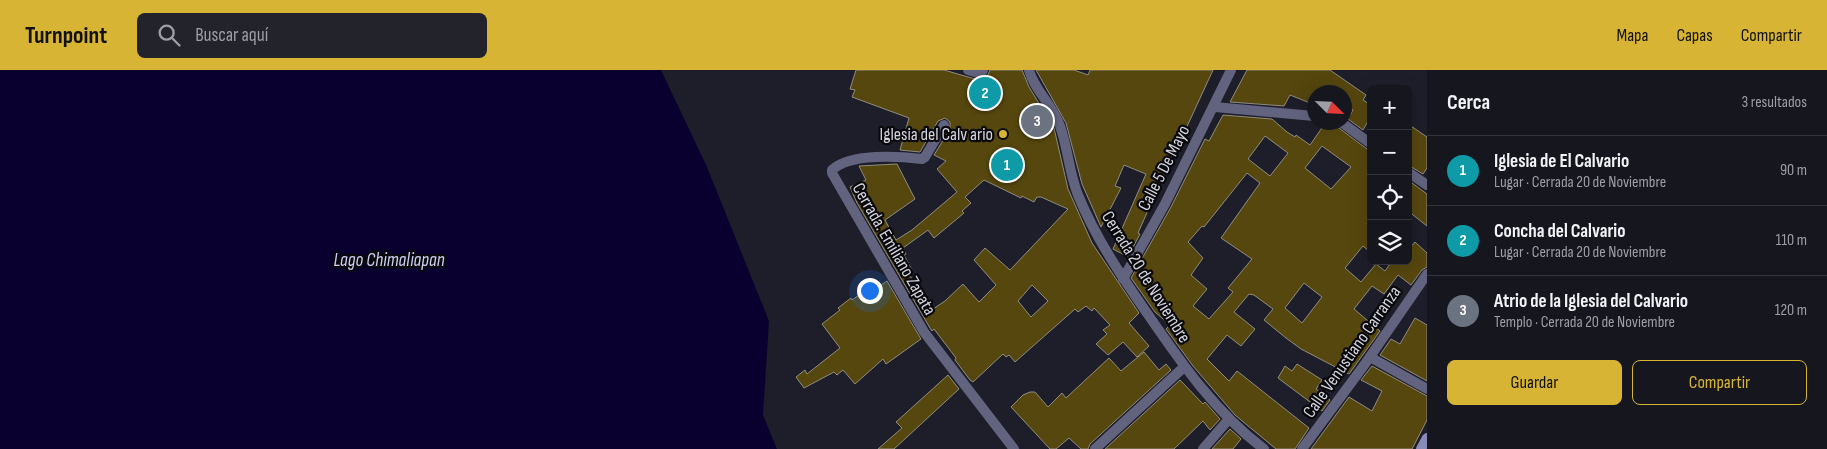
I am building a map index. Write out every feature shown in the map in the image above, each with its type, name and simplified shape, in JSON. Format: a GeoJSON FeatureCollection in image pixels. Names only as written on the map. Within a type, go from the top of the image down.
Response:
{"type":"FeatureCollection","features":[{"type":"Feature","properties":{"kind":"street"},"geometry":{"type":"LineString","coordinates":[[968,70],[981,74],[982,70]]}},
{"type":"Feature","properties":{"kind":"street","name":"Cerrada 20 de Noviembre"},"geometry":{"type":"LineString","coordinates":[[1029,70],[1030,76],[1051,106],[1060,125],[1072,178],[1094,231],[1123,279],[1184,367],[1229,420],[1264,449]]}},
{"type":"Feature","properties":{"kind":"street","name":"Calle 5 De Mayo"},"geometry":{"type":"LineString","coordinates":[[1123,279],[1215,107],[1232,70]]}},
{"type":"Feature","properties":{"kind":"street"},"geometry":{"type":"LineString","coordinates":[[1215,107],[1307,115]]}},
{"type":"Feature","properties":{"kind":"street","name":"Cerrada. Emiliano Zapata"},"geometry":{"type":"LineString","coordinates":[[944,125],[922,159],[879,156],[839,164],[832,170],[832,173],[924,332],[1014,449]]}},
{"type":"Feature","properties":{"kind":"street"},"geometry":{"type":"LineString","coordinates":[[1352,130],[1367,141]]}},
{"type":"Feature","properties":{"kind":"street"},"geometry":{"type":"LineString","coordinates":[[1412,175],[1427,185]]}},
{"type":"Feature","properties":{"kind":"street","name":"Calle Venustiano Carranza"},"geometry":{"type":"LineString","coordinates":[[1302,449],[1370,357],[1427,274]]}},
{"type":"Feature","properties":{"kind":"street"},"geometry":{"type":"LineString","coordinates":[[1370,357],[1427,389]]}},
{"type":"Feature","properties":{"kind":"street"},"geometry":{"type":"LineString","coordinates":[[1095,449],[1184,367]]}},
{"type":"Feature","properties":{"kind":"street"},"geometry":{"type":"LineString","coordinates":[[1203,449],[1229,420]]}},
{"type":"Feature","properties":{"kind":"street"},"geometry":{"type":"LineString","coordinates":[[1421,449],[1427,438]]}},
{"type":"Feature","properties":{"kind":"water","name":"Lago Chimaliapan"},"geometry":{"type":"Polygon","coordinates":[[[0,70],[661,70],[707,167],[769,321],[763,415],[777,449],[0,449],[0,70]]]}},
{"type":"Feature","properties":{"kind":"building"},"geometry":{"type":"Polygon","coordinates":[[[856,70],[944,70],[982,81],[987,77],[990,70],[1022,70],[1029,87],[1054,128],[1068,189],[1092,243],[1139,313],[1129,323],[1149,346],[1137,357],[1123,342],[1108,355],[1096,344],[1107,334],[1103,330],[1110,325],[1094,308],[1092,311],[1086,306],[1078,312],[1075,309],[1015,362],[1009,355],[1006,357],[1003,354],[973,382],[970,380],[934,329],[932,331],[930,328],[857,203],[850,187],[866,180],[859,166],[897,164],[915,199],[885,220],[896,240],[912,230],[957,192],[937,169],[946,161],[934,155],[950,129],[950,122],[945,118],[938,121],[920,152],[900,150],[909,118],[852,97],[855,90],[850,89],[856,70]],[[984,180],[965,197],[971,203],[962,211],[964,213],[934,238],[928,230],[903,248],[906,254],[904,255],[912,270],[908,272],[930,311],[945,301],[963,284],[979,302],[996,285],[974,260],[985,248],[1010,270],[1068,209],[1041,197],[1037,197],[1034,202],[1022,196],[1021,198],[984,180]],[[1032,285],[1018,301],[1031,317],[1048,301],[1032,285]]]}},
{"type":"Feature","properties":{"kind":"building"},"geometry":{"type":"Polygon","coordinates":[[[1036,70],[1074,70],[1088,75],[1090,70],[1213,70],[1177,145],[1138,233],[1140,234],[1128,257],[1113,249],[1146,174],[1124,165],[1115,186],[1121,188],[1101,227],[1082,184],[1066,123],[1036,70]]]}},
{"type":"Feature","properties":{"kind":"building"},"geometry":{"type":"Polygon","coordinates":[[[1247,70],[1330,70],[1352,85],[1307,85],[1307,102],[1290,95],[1284,106],[1230,102],[1247,70]]]}},
{"type":"Feature","properties":{"kind":"building"},"geometry":{"type":"Polygon","coordinates":[[[1352,85],[1366,95],[1363,100],[1367,102],[1367,123],[1363,130],[1352,122],[1352,85]]]}},
{"type":"Feature","properties":{"kind":"building"},"geometry":{"type":"Polygon","coordinates":[[[1223,115],[1272,119],[1287,132],[1295,137],[1296,135],[1310,145],[1320,130],[1342,130],[1367,149],[1367,250],[1363,246],[1345,268],[1361,282],[1375,265],[1385,271],[1389,265],[1412,265],[1412,245],[1415,242],[1427,253],[1427,267],[1422,270],[1411,285],[1398,275],[1384,294],[1372,286],[1354,309],[1380,331],[1349,374],[1301,349],[1264,320],[1273,309],[1254,295],[1249,294],[1234,312],[1255,329],[1241,346],[1227,335],[1207,359],[1229,381],[1237,371],[1309,428],[1295,449],[1276,449],[1235,415],[1193,366],[1166,329],[1170,325],[1155,312],[1131,278],[1171,207],[1205,139],[1209,141],[1223,115]],[[1265,136],[1248,159],[1270,176],[1288,153],[1265,136]],[[1322,146],[1305,168],[1331,189],[1351,167],[1322,146]],[[1247,173],[1204,227],[1202,226],[1188,242],[1203,258],[1191,275],[1207,289],[1193,306],[1209,319],[1233,292],[1228,288],[1252,259],[1221,238],[1260,183],[1247,173]],[[1304,283],[1285,308],[1302,323],[1322,297],[1304,283]]]}},
{"type":"Feature","properties":{"kind":"building"},"geometry":{"type":"Polygon","coordinates":[[[1412,127],[1427,137],[1427,168],[1423,174],[1412,167],[1412,127]]]}},
{"type":"Feature","properties":{"kind":"building"},"geometry":{"type":"Polygon","coordinates":[[[1412,183],[1427,194],[1427,226],[1412,214],[1412,183]]]}},
{"type":"Feature","properties":{"kind":"building"},"geometry":{"type":"Polygon","coordinates":[[[887,281],[921,339],[886,364],[883,359],[855,384],[843,370],[837,375],[834,372],[804,388],[796,377],[805,370],[807,374],[840,348],[822,324],[840,310],[838,308],[851,298],[852,300],[866,290],[868,294],[887,281]]]}},
{"type":"Feature","properties":{"kind":"building"},"geometry":{"type":"Polygon","coordinates":[[[1415,318],[1427,325],[1427,381],[1380,355],[1391,339],[1400,344],[1415,318]]]}},
{"type":"Feature","properties":{"kind":"building"},"geometry":{"type":"Polygon","coordinates":[[[1144,352],[1159,370],[1166,364],[1171,370],[1090,444],[1088,449],[1081,449],[1069,438],[1056,449],[1050,449],[1011,407],[1023,395],[1035,392],[1048,407],[1062,393],[1066,398],[1109,358],[1121,371],[1144,352]]]}},
{"type":"Feature","properties":{"kind":"building"},"geometry":{"type":"Polygon","coordinates":[[[1297,364],[1322,380],[1316,389],[1330,400],[1322,411],[1278,378],[1285,366],[1292,371],[1297,364]]]}},
{"type":"Feature","properties":{"kind":"building"},"geometry":{"type":"Polygon","coordinates":[[[1372,366],[1427,396],[1427,420],[1412,449],[1311,449],[1349,397],[1372,411],[1382,391],[1361,380],[1372,366]]]}},
{"type":"Feature","properties":{"kind":"building"},"geometry":{"type":"Polygon","coordinates":[[[948,375],[959,389],[894,449],[878,449],[902,428],[896,422],[948,375]]]}},
{"type":"Feature","properties":{"kind":"building"},"geometry":{"type":"Polygon","coordinates":[[[1180,380],[1203,404],[1205,402],[1220,419],[1210,430],[1203,421],[1174,449],[1105,449],[1180,380]]]}},
{"type":"Feature","properties":{"kind":"building"},"geometry":{"type":"Polygon","coordinates":[[[1230,429],[1241,439],[1233,449],[1212,449],[1230,429]]]}},
{"type":"Feature","properties":{"kind":"place","name":"Concha del Calvario"},"geometry":{"type":"Point","coordinates":[985,93]}},
{"type":"Feature","properties":{"kind":"place","name":"Atrio de la Iglesia del Calvario"},"geometry":{"type":"Point","coordinates":[1037,121]}},
{"type":"Feature","properties":{"kind":"place","name":"Iglesia del Calv ario"},"geometry":{"type":"Point","coordinates":[1003,134]}},
{"type":"Feature","properties":{"kind":"place","name":"Iglesia de El Calvario"},"geometry":{"type":"Point","coordinates":[1007,165]}}]}
